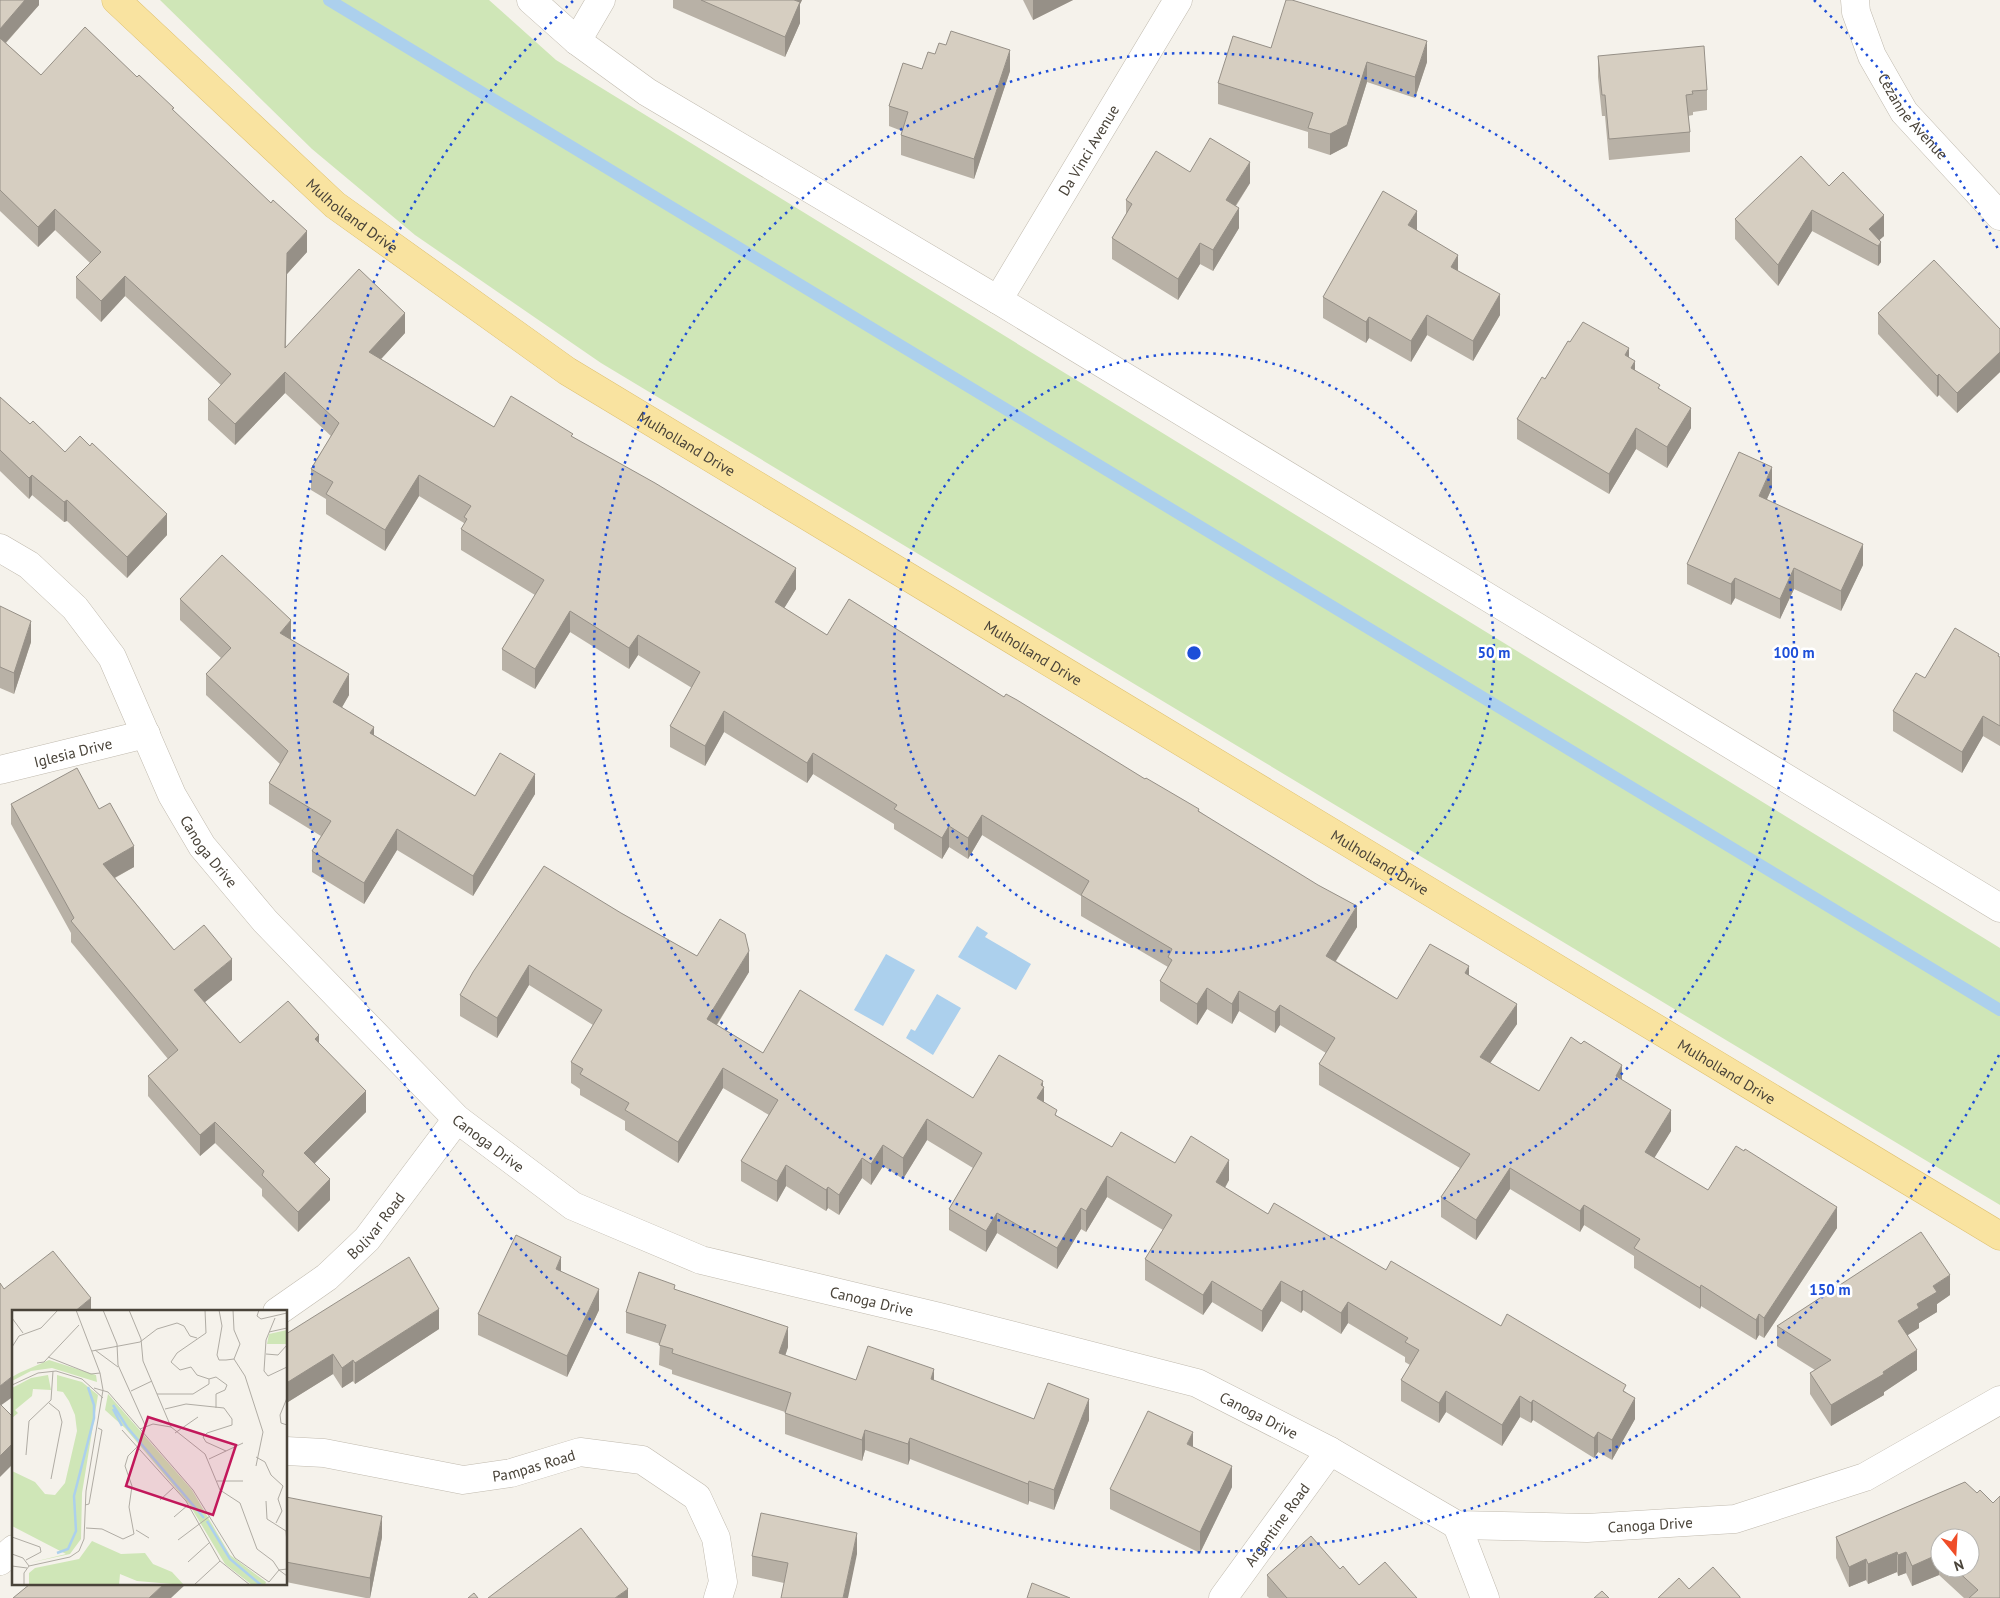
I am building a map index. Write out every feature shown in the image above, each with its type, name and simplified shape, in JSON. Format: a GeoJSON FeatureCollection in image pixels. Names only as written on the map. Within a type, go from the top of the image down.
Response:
{"type":"FeatureCollection","features":[{"type":"Feature","properties":{"kind":"main road","name":"Mulholland Drive"},"geometry":{"type":"LineString","coordinates":[[116,0],[335,205],[567,371],[2000,1236]]}},
{"type":"Feature","properties":{"kind":"street"},"geometry":{"type":"LineString","coordinates":[[532,0],[578,41],[647,92],[998,300],[2000,908]]}},
{"type":"Feature","properties":{"kind":"street"},"geometry":{"type":"LineString","coordinates":[[578,41],[601,0]]}},
{"type":"Feature","properties":{"kind":"street","name":"Da Vinci Avenue"},"geometry":{"type":"LineString","coordinates":[[998,300],[1178,0]]}},
{"type":"Feature","properties":{"kind":"street","name":"Cezanne Avenue"},"geometry":{"type":"LineString","coordinates":[[1855,0],[1856,12],[1872,56],[1904,112],[2000,216]]}},
{"type":"Feature","properties":{"kind":"street","name":"Canoga Drive"},"geometry":{"type":"LineString","coordinates":[[0,548],[29,565],[75,608],[112,658],[172,795],[202,846],[265,921],[457,1119],[573,1206],[701,1260],[940,1317],[1198,1383],[1330,1451],[1457,1525],[1587,1528],[1734,1519],[1864,1477],[2000,1400]]}},
{"type":"Feature","properties":{"kind":"street","name":"Iglesia Drive"},"geometry":{"type":"LineString","coordinates":[[0,770],[146,734]]}},
{"type":"Feature","properties":{"kind":"street","name":"Bolivar Road"},"geometry":{"type":"LineString","coordinates":[[280,1310],[327,1277],[366,1240],[457,1119]]}},
{"type":"Feature","properties":{"kind":"street","name":"Pampas Road"},"geometry":{"type":"LineString","coordinates":[[288,1451],[324,1453],[463,1480],[511,1473],[580,1452],[642,1460],[697,1497],[716,1538],[723,1582],[718,1598]]}},
{"type":"Feature","properties":{"kind":"street","name":"Argentine Road"},"geometry":{"type":"LineString","coordinates":[[1223,1598],[1330,1451]]}},
{"type":"Feature","properties":{"kind":"street"},"geometry":{"type":"LineString","coordinates":[[1457,1525],[1485,1598]]}},
{"type":"Feature","properties":{"kind":"street"},"geometry":{"type":"LineString","coordinates":[[0,1561],[12,1551]]}},
{"type":"Feature","properties":{"kind":"green space"},"geometry":{"type":"Polygon","coordinates":[[[160,0],[489,0],[556,60],[2000,948],[2000,1205],[601,363],[415,235],[312,149],[160,0]]]}},
{"type":"Feature","properties":{"kind":"water"},"geometry":{"type":"Polygon","coordinates":[[[977,926],[988,933],[985,937],[1031,964],[1016,990],[958,957],[977,926]]]}},
{"type":"Feature","properties":{"kind":"water"},"geometry":{"type":"Polygon","coordinates":[[[886,954],[915,970],[883,1026],[854,1010],[886,954]]]}},
{"type":"Feature","properties":{"kind":"water"},"geometry":{"type":"Polygon","coordinates":[[[937,994],[961,1008],[933,1055],[906,1038],[911,1029],[915,1031],[937,994]]]}},
{"type":"Feature","properties":{"kind":"building"},"geometry":{"type":"Polygon","coordinates":[[[0,0],[25,0],[0,29],[0,0]]]}},
{"type":"Feature","properties":{"kind":"building"},"geometry":{"type":"Polygon","coordinates":[[[701,0],[794,0],[800,2],[785,37],[701,0]]]}},
{"type":"Feature","properties":{"kind":"building"},"geometry":{"type":"Polygon","coordinates":[[[1286,0],[1292,0],[1427,41],[1415,77],[1367,62],[1347,125],[1330,134],[1308,128],[1313,113],[1218,83],[1233,36],[1271,48],[1286,0]]]}},
{"type":"Feature","properties":{"kind":"building"},"geometry":{"type":"Polygon","coordinates":[[[85,27],[137,77],[139,75],[174,108],[172,109],[271,203],[273,200],[307,231],[287,253],[285,348],[359,269],[405,313],[369,352],[494,427],[511,396],[573,434],[571,436],[655,483],[796,568],[775,602],[827,635],[849,599],[1004,697],[1006,694],[1017,700],[1145,779],[1199,809],[1198,811],[1318,885],[1357,906],[1326,956],[1397,999],[1430,944],[1469,966],[1465,973],[1517,1004],[1480,1057],[1539,1091],[1571,1037],[1581,1044],[1584,1041],[1622,1065],[1616,1076],[1671,1110],[1645,1152],[1708,1190],[1736,1146],[1744,1151],[1745,1149],[1837,1207],[1764,1318],[1759,1314],[1756,1320],[1701,1285],[1700,1288],[1634,1248],[1640,1239],[1584,1205],[1580,1211],[1510,1168],[1476,1220],[1441,1197],[1470,1154],[1319,1064],[1335,1038],[1280,1005],[1275,1012],[1239,991],[1232,1004],[1207,988],[1197,1004],[1160,981],[1172,960],[1168,957],[1172,949],[1081,895],[1089,881],[982,815],[968,838],[949,826],[942,838],[894,809],[897,805],[813,753],[807,763],[724,711],[705,746],[670,726],[700,672],[638,635],[629,648],[570,611],[535,669],[502,649],[544,580],[461,529],[467,519],[464,517],[471,506],[419,475],[385,530],[326,494],[333,482],[311,469],[339,423],[285,372],[235,424],[208,399],[231,374],[125,276],[101,301],[76,277],[101,252],[55,209],[38,227],[0,190],[0,38],[41,75],[85,27]]]}},
{"type":"Feature","properties":{"kind":"building"},"geometry":{"type":"Polygon","coordinates":[[[951,31],[1010,50],[974,159],[901,135],[908,112],[889,106],[903,63],[922,69],[928,52],[935,54],[939,43],[946,45],[951,31]]]}},
{"type":"Feature","properties":{"kind":"building"},"geometry":{"type":"Polygon","coordinates":[[[1704,46],[1707,90],[1692,91],[1693,94],[1686,95],[1690,132],[1609,139],[1605,95],[1602,95],[1598,56],[1704,46]]]}},
{"type":"Feature","properties":{"kind":"building"},"geometry":{"type":"Polygon","coordinates":[[[1210,138],[1250,162],[1226,200],[1239,208],[1213,250],[1200,243],[1178,279],[1112,238],[1132,204],[1126,200],[1156,151],[1190,172],[1210,138]]]}},
{"type":"Feature","properties":{"kind":"building"},"geometry":{"type":"Polygon","coordinates":[[[1801,156],[1829,186],[1843,172],[1884,215],[1869,229],[1881,242],[1878,246],[1812,210],[1778,265],[1735,219],[1801,156]]]}},
{"type":"Feature","properties":{"kind":"building"},"geometry":{"type":"Polygon","coordinates":[[[1383,191],[1417,211],[1408,225],[1458,255],[1451,267],[1500,294],[1473,341],[1427,315],[1411,341],[1369,317],[1366,322],[1323,297],[1383,191]]]}},
{"type":"Feature","properties":{"kind":"building"},"geometry":{"type":"Polygon","coordinates":[[[1934,260],[2000,329],[2000,352],[1957,393],[1939,374],[1937,376],[1878,313],[1934,260]]]}},
{"type":"Feature","properties":{"kind":"building"},"geometry":{"type":"Polygon","coordinates":[[[1583,322],[1629,348],[1625,355],[1635,361],[1631,368],[1660,385],[1658,388],[1691,408],[1667,447],[1636,428],[1609,474],[1517,419],[1542,377],[1545,379],[1568,341],[1570,342],[1583,322]]]}},
{"type":"Feature","properties":{"kind":"building"},"geometry":{"type":"Polygon","coordinates":[[[0,397],[30,424],[33,421],[65,452],[80,436],[90,446],[92,443],[167,514],[127,557],[67,500],[64,502],[32,475],[29,478],[0,450],[0,397]]]}},
{"type":"Feature","properties":{"kind":"building"},"geometry":{"type":"Polygon","coordinates":[[[1739,452],[1772,467],[1759,496],[1863,544],[1841,591],[1794,568],[1780,599],[1735,578],[1731,584],[1687,564],[1739,452]]]}},
{"type":"Feature","properties":{"kind":"building"},"geometry":{"type":"Polygon","coordinates":[[[222,555],[291,620],[280,633],[349,674],[333,702],[374,727],[370,733],[475,796],[500,753],[535,774],[473,876],[397,829],[364,883],[312,851],[331,821],[269,783],[288,751],[206,674],[231,648],[180,599],[222,555]]]}},
{"type":"Feature","properties":{"kind":"building"},"geometry":{"type":"Polygon","coordinates":[[[0,606],[31,621],[14,673],[0,667],[0,606]]]}},
{"type":"Feature","properties":{"kind":"building"},"geometry":{"type":"Polygon","coordinates":[[[1955,628],[1999,654],[1998,656],[2000,657],[2000,726],[1983,716],[1962,752],[1893,711],[1916,673],[1925,678],[1955,628]]]}},
{"type":"Feature","properties":{"kind":"building"},"geometry":{"type":"Polygon","coordinates":[[[77,768],[99,809],[110,803],[134,846],[103,864],[174,950],[204,925],[232,959],[194,990],[240,1043],[288,1001],[319,1035],[315,1039],[366,1091],[304,1153],[330,1179],[298,1212],[262,1175],[264,1171],[215,1122],[200,1135],[148,1076],[178,1050],[71,921],[74,918],[11,804],[77,768]]]}},
{"type":"Feature","properties":{"kind":"building"},"geometry":{"type":"Polygon","coordinates":[[[544,866],[697,956],[720,919],[745,934],[749,951],[707,1019],[763,1053],[800,990],[973,1098],[999,1055],[1043,1081],[1041,1085],[1044,1087],[1037,1098],[1057,1110],[1055,1115],[1112,1147],[1121,1132],[1175,1163],[1191,1136],[1229,1160],[1216,1182],[1268,1214],[1274,1203],[1386,1270],[1391,1261],[1501,1326],[1507,1314],[1626,1385],[1623,1391],[1635,1398],[1612,1440],[1598,1432],[1594,1438],[1533,1400],[1531,1403],[1520,1396],[1502,1425],[1446,1391],[1439,1403],[1401,1380],[1419,1350],[1405,1342],[1408,1338],[1348,1302],[1341,1313],[1303,1290],[1301,1292],[1281,1281],[1262,1311],[1212,1281],[1203,1295],[1145,1259],[1172,1215],[1107,1176],[1086,1211],[1081,1208],[1057,1248],[997,1213],[986,1231],[949,1209],[982,1153],[927,1119],[903,1158],[883,1145],[871,1164],[862,1158],[839,1195],[828,1187],[826,1190],[786,1165],[777,1181],[741,1161],[778,1100],[723,1068],[678,1142],[625,1110],[629,1103],[580,1074],[583,1069],[571,1062],[602,1010],[529,965],[497,1018],[460,995],[473,972],[544,866]]]}},
{"type":"Feature","properties":{"kind":"building"},"geometry":{"type":"Polygon","coordinates":[[[1921,1232],[1950,1275],[1933,1286],[1937,1292],[1917,1304],[1919,1308],[1898,1321],[1917,1350],[1883,1372],[1884,1374],[1831,1405],[1810,1373],[1831,1360],[1777,1326],[1921,1232]]]}},
{"type":"Feature","properties":{"kind":"building"},"geometry":{"type":"Polygon","coordinates":[[[516,1235],[561,1257],[556,1269],[599,1289],[567,1356],[478,1314],[516,1235]]]}},
{"type":"Feature","properties":{"kind":"building"},"geometry":{"type":"Polygon","coordinates":[[[53,1251],[91,1298],[76,1310],[12,1310],[12,1377],[0,1386],[0,1283],[4,1289],[53,1251]]]}},
{"type":"Feature","properties":{"kind":"building"},"geometry":{"type":"Polygon","coordinates":[[[409,1257],[439,1309],[355,1363],[353,1360],[342,1368],[333,1354],[288,1382],[288,1333],[409,1257]]]}},
{"type":"Feature","properties":{"kind":"building"},"geometry":{"type":"Polygon","coordinates":[[[639,1272],[675,1285],[674,1289],[788,1327],[779,1353],[856,1380],[868,1346],[934,1369],[931,1379],[1034,1419],[1048,1383],[1089,1399],[1054,1490],[1029,1481],[1028,1484],[910,1438],[908,1444],[865,1430],[862,1440],[785,1413],[791,1393],[672,1353],[673,1349],[659,1345],[666,1325],[626,1312],[639,1272]]]}},
{"type":"Feature","properties":{"kind":"building"},"geometry":{"type":"Polygon","coordinates":[[[0,1404],[12,1416],[12,1444],[0,1456],[0,1404]]]}},
{"type":"Feature","properties":{"kind":"building"},"geometry":{"type":"Polygon","coordinates":[[[1148,1411],[1193,1432],[1187,1444],[1232,1466],[1200,1532],[1110,1489],[1148,1411]]]}},
{"type":"Feature","properties":{"kind":"building"},"geometry":{"type":"Polygon","coordinates":[[[1965,1482],[1977,1493],[1980,1490],[1993,1503],[2000,1496],[2000,1598],[1969,1598],[1978,1590],[1965,1578],[1980,1578],[1980,1528],[1930,1528],[1930,1558],[1912,1566],[1906,1552],[1898,1555],[1897,1552],[1868,1564],[1866,1559],[1849,1567],[1836,1537],[1965,1482]]]}},
{"type":"Feature","properties":{"kind":"building"},"geometry":{"type":"Polygon","coordinates":[[[288,1497],[382,1516],[370,1578],[288,1562],[288,1497]]]}},
{"type":"Feature","properties":{"kind":"building"},"geometry":{"type":"Polygon","coordinates":[[[761,1513],[857,1533],[843,1598],[781,1598],[788,1563],[752,1556],[761,1513]]]}},
{"type":"Feature","properties":{"kind":"building"},"geometry":{"type":"Polygon","coordinates":[[[581,1528],[628,1589],[615,1598],[488,1598],[581,1528]]]}},
{"type":"Feature","properties":{"kind":"building"},"geometry":{"type":"Polygon","coordinates":[[[1311,1536],[1340,1569],[1343,1566],[1359,1585],[1385,1562],[1417,1598],[1287,1598],[1267,1575],[1311,1536]]]}},
{"type":"Feature","properties":{"kind":"building"},"geometry":{"type":"Polygon","coordinates":[[[1713,1567],[1740,1598],[1658,1598],[1679,1578],[1689,1589],[1713,1567]]]}},
{"type":"Feature","properties":{"kind":"building"},"geometry":{"type":"Polygon","coordinates":[[[1032,1583],[1070,1598],[1027,1598],[1032,1583]]]}},
{"type":"Feature","properties":{"kind":"building"},"geometry":{"type":"Polygon","coordinates":[[[28,1586],[162,1586],[149,1598],[13,1598],[28,1586]]]}},
{"type":"Feature","properties":{"kind":"building"},"geometry":{"type":"Polygon","coordinates":[[[1602,1591],[1609,1598],[1594,1598],[1602,1591]]]}},
{"type":"Feature","properties":{"kind":"building"},"geometry":{"type":"Polygon","coordinates":[[[474,1593],[478,1598],[468,1598],[474,1593]]]}},
{"type":"Feature","properties":{"kind":"waterway"},"geometry":{"type":"LineString","coordinates":[[329,0],[2000,1010]]}}]}
